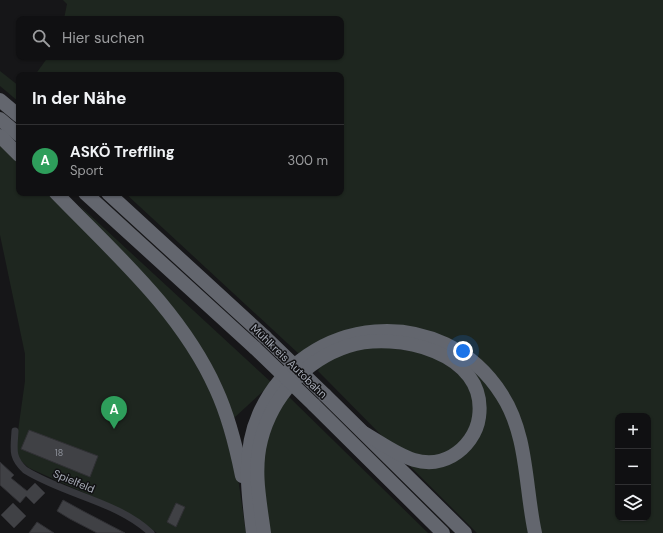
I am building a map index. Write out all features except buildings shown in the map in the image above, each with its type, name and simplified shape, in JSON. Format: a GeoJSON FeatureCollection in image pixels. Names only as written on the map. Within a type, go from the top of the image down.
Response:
{"type":"FeatureCollection","features":[{"type":"Feature","properties":{"kind":"highway"},"geometry":{"type":"LineString","coordinates":[[0,100],[16,113]]}},
{"type":"Feature","properties":{"kind":"highway"},"geometry":{"type":"LineString","coordinates":[[0,119],[16,132]]}},
{"type":"Feature","properties":{"kind":"highway"},"geometry":{"type":"LineString","coordinates":[[0,136],[16,152]]}},
{"type":"Feature","properties":{"kind":"highway"},"geometry":{"type":"LineString","coordinates":[[59,196],[135,274],[170,315],[194,348],[215,388],[228,419],[248,496],[253,533]]}},
{"type":"Feature","properties":{"kind":"highway","name":"Mühlkreis Autobahn"},"geometry":{"type":"LineString","coordinates":[[89,196],[255,348],[443,533]]}},
{"type":"Feature","properties":{"kind":"highway","name":"Mühlkreis Autobahn"},"geometry":{"type":"LineString","coordinates":[[111,196],[265,337],[465,533]]}},
{"type":"Feature","properties":{"kind":"highway"},"geometry":{"type":"LineString","coordinates":[[248,496],[248,457],[254,429],[264,403],[287,372],[315,350],[342,337],[371,331],[406,332],[437,341],[466,357],[480,368],[502,395],[510,409],[517,428],[535,533]]}},
{"type":"Feature","properties":{"kind":"highway"},"geometry":{"type":"LineString","coordinates":[[264,533],[258,488],[258,468],[261,440],[275,405],[293,380],[305,370],[324,357],[348,346],[363,342],[397,342],[415,345],[447,358],[459,365],[475,386],[480,409],[475,431],[464,446],[448,458],[429,462],[409,459],[364,433]]}},
{"type":"Feature","properties":{"kind":"street","name":"Spielfeld"},"geometry":{"type":"LineString","coordinates":[[15,431],[14,456],[25,470],[120,513],[145,527],[151,533]]}},
{"type":"Feature","properties":{"kind":"shaded area"},"geometry":{"type":"Polygon","coordinates":[[[63,0],[663,0],[663,533],[540,533],[499,382],[372,325],[343,331],[325,338],[299,354],[128,196],[344,196],[344,72],[37,72],[46,60],[344,60],[344,16],[65,16],[67,4],[63,0]]]}},
{"type":"Feature","properties":{"kind":"shaded area"},"geometry":{"type":"Polygon","coordinates":[[[0,71],[16,84],[16,99],[0,86],[0,71]]]}},
{"type":"Feature","properties":{"kind":"shaded area"},"geometry":{"type":"Polygon","coordinates":[[[0,145],[16,161],[16,196],[51,196],[136,282],[178,332],[215,400],[238,478],[246,533],[157,533],[133,516],[120,509],[29,468],[19,459],[17,453],[17,438],[25,381],[25,354],[0,235],[0,145]]]}},
{"type":"Feature","properties":{"kind":"shaded area"},"geometry":{"type":"Polygon","coordinates":[[[78,204],[272,383],[234,418],[183,325],[78,204]]]}},
{"type":"Feature","properties":{"kind":"shaded area"},"geometry":{"type":"Polygon","coordinates":[[[391,334],[415,339],[436,346],[456,356],[474,368],[489,383],[502,401],[511,422],[518,446],[530,533],[477,533],[405,461],[420,465],[442,463],[456,457],[467,448],[475,438],[481,426],[484,414],[480,387],[471,371],[457,359],[440,349],[421,342],[381,338],[348,342],[328,351],[308,363],[306,360],[325,348],[346,340],[391,334]]]}},
{"type":"Feature","properties":{"kind":"shaded area"},"geometry":{"type":"Polygon","coordinates":[[[368,345],[434,354],[472,386],[476,419],[454,451],[421,459],[387,441],[318,371],[324,361],[368,345]]]}},
{"type":"Feature","properties":{"kind":"shaded area"},"geometry":{"type":"Polygon","coordinates":[[[287,395],[428,533],[267,533],[261,470],[264,442],[287,395]]]}},
{"type":"Feature","properties":{"kind":"place","name":"ASKÖ Treffling"},"geometry":{"type":"Point","coordinates":[114,429]}}]}
